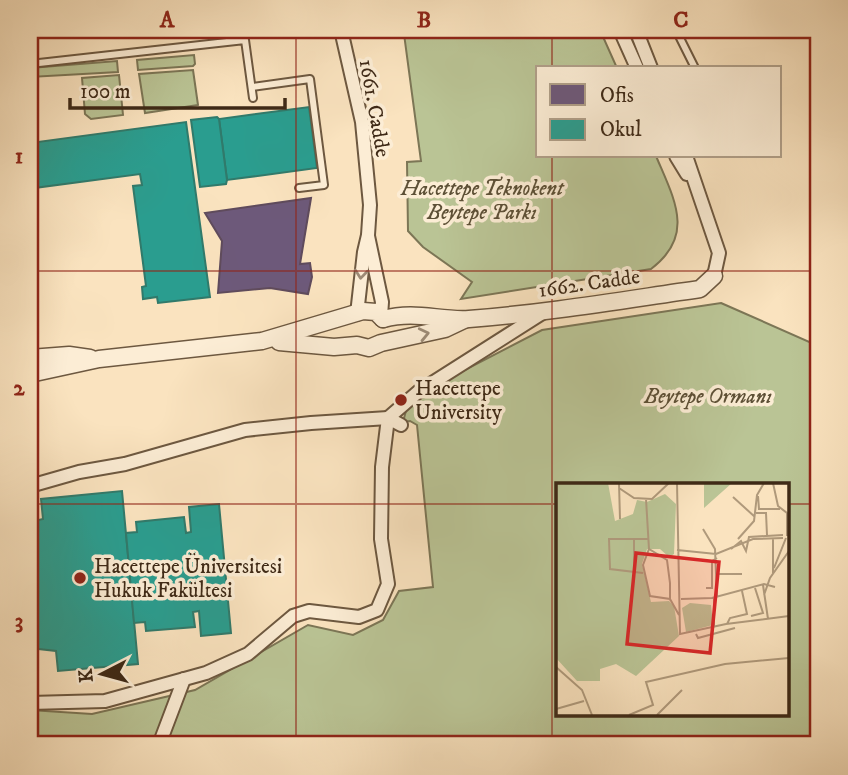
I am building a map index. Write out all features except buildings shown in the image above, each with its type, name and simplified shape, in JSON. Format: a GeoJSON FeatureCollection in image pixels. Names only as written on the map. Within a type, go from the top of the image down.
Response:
{"type":"FeatureCollection","features":[{"type":"Feature","properties":{"kind":"street","name":"1661. Cadde"},"geometry":{"type":"LineString","coordinates":[[341,30],[362,122],[370,205],[357,314]]}},
{"type":"Feature","properties":{"kind":"street"},"geometry":{"type":"LineString","coordinates":[[620,30],[636,66]]}},
{"type":"Feature","properties":{"kind":"street"},"geometry":{"type":"LineString","coordinates":[[636,30],[651,66]]}},
{"type":"Feature","properties":{"kind":"street"},"geometry":{"type":"LineString","coordinates":[[677,158],[699,192]]}},
{"type":"Feature","properties":{"kind":"street"},"geometry":{"type":"LineString","coordinates":[[687,158],[719,253],[714,276]]}},
{"type":"Feature","properties":{"kind":"street","name":"1661. Cadde"},"geometry":{"type":"LineString","coordinates":[[368,235],[382,302],[382,318]]}},
{"type":"Feature","properties":{"kind":"street","name":"1662. Cadde"},"geometry":{"type":"LineString","coordinates":[[30,374],[99,359],[262,341],[370,310],[382,318],[412,315],[465,319],[545,311],[700,289],[714,276]]}},
{"type":"Feature","properties":{"kind":"street"},"geometry":{"type":"LineString","coordinates":[[30,703],[105,701],[206,673],[248,654],[293,616],[309,611],[359,617],[377,610],[388,584],[381,527],[382,467],[388,418],[418,392],[545,311]]}},
{"type":"Feature","properties":{"kind":"street"},"geometry":{"type":"LineString","coordinates":[[357,314],[352,318],[349,329],[357,345]]}},
{"type":"Feature","properties":{"kind":"street"},"geometry":{"type":"LineString","coordinates":[[381,343],[386,331],[382,318]]}},
{"type":"Feature","properties":{"kind":"street","name":"1662. Cadde"},"geometry":{"type":"LineString","coordinates":[[262,341],[334,347],[357,345],[369,348],[445,329],[465,319]]}},
{"type":"Feature","properties":{"kind":"street","name":"1662. Cadde"},"geometry":{"type":"LineString","coordinates":[[30,358],[69,355],[99,359]]}},
{"type":"Feature","properties":{"kind":"street"},"geometry":{"type":"LineString","coordinates":[[30,486],[79,472],[125,464],[245,430],[388,418],[401,425]]}},
{"type":"Feature","properties":{"kind":"street"},"geometry":{"type":"LineString","coordinates":[[159,745],[184,679]]}},
{"type":"Feature","properties":{"kind":"lane"},"geometry":{"type":"LineString","coordinates":[[677,30],[694,66]]}},
{"type":"Feature","properties":{"kind":"lane"},"geometry":{"type":"LineString","coordinates":[[30,64],[245,40],[253,98]]}},
{"type":"Feature","properties":{"kind":"lane"},"geometry":{"type":"LineString","coordinates":[[252,88],[310,79],[324,185],[299,188]]}},
{"type":"Feature","properties":{"kind":"green space","name":"Hacettepe Teknokent Beytepe Parkı"},"geometry":{"type":"Polygon","coordinates":[[[441,30],[600,30],[616,66],[536,66],[536,158],[657,158],[677,216],[677,230],[665,256],[651,269],[461,299],[472,282],[423,247],[408,231],[407,162],[421,161],[404,34],[441,30]]]}},
{"type":"Feature","properties":{"kind":"green space"},"geometry":{"type":"Polygon","coordinates":[[[194,55],[193,66],[138,70],[137,60],[194,55]]]}},
{"type":"Feature","properties":{"kind":"green space"},"geometry":{"type":"Polygon","coordinates":[[[117,61],[118,72],[30,77],[30,68],[117,61]]]}},
{"type":"Feature","properties":{"kind":"green space"},"geometry":{"type":"Polygon","coordinates":[[[193,70],[198,105],[145,113],[139,74],[193,70]]]}},
{"type":"Feature","properties":{"kind":"green space"},"geometry":{"type":"Polygon","coordinates":[[[119,75],[123,115],[91,119],[85,114],[82,78],[119,75]]]}},
{"type":"Feature","properties":{"kind":"green space","name":"Beytepe Ormanı"},"geometry":{"type":"Polygon","coordinates":[[[721,303],[814,344],[818,349],[818,745],[30,745],[30,710],[92,714],[195,690],[308,625],[353,635],[383,620],[399,591],[433,587],[417,425],[410,421],[403,422],[407,407],[453,376],[542,330],[721,303]]]}},
{"type":"Feature","properties":{"kind":"place","name":"Hacettepe University"},"geometry":{"type":"Point","coordinates":[401,400]}},
{"type":"Feature","properties":{"kind":"place","name":"Hacettepe Üniversitesi Hukuk Fakültesi"},"geometry":{"type":"Point","coordinates":[80,578]}}]}
